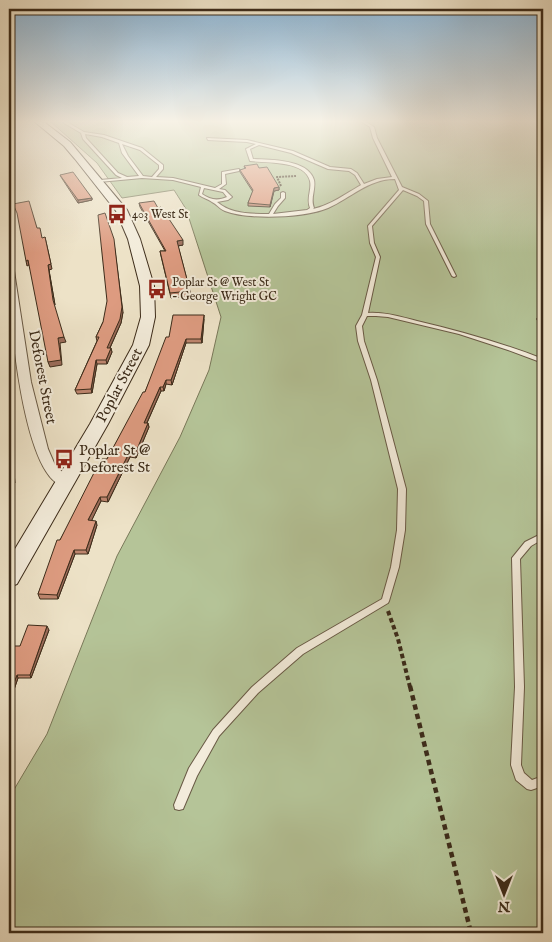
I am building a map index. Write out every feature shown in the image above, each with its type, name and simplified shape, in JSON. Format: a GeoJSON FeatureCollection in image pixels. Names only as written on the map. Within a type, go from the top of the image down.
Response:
{"type":"FeatureCollection","features":[{"type":"Feature","properties":{"kind":"street","name":"Poplar Street"},"geometry":{"type":"LineString","coordinates":[[9,578],[99,424],[141,345],[148,317],[147,286],[134,239],[121,210],[87,166]]}},
{"type":"Feature","properties":{"kind":"street","name":"Deforest Street"},"geometry":{"type":"LineString","coordinates":[[9,271],[25,382],[41,449],[50,468],[66,481]]}},
{"type":"Feature","properties":{"kind":"lane"},"geometry":{"type":"LineString","coordinates":[[110,166],[117,174],[127,178]]}},
{"type":"Feature","properties":{"kind":"lane"},"geometry":{"type":"LineString","coordinates":[[135,166],[142,177]]}},
{"type":"Feature","properties":{"kind":"lane"},"geometry":{"type":"LineString","coordinates":[[154,177],[161,166]]}},
{"type":"Feature","properties":{"kind":"lane"},"geometry":{"type":"LineString","coordinates":[[295,166],[304,169],[312,181],[309,203],[312,208],[309,211]]}},
{"type":"Feature","properties":{"kind":"lane"},"geometry":{"type":"LineString","coordinates":[[324,166],[350,170],[356,174],[363,185]]}},
{"type":"Feature","properties":{"kind":"lane"},"geometry":{"type":"LineString","coordinates":[[389,166],[401,188],[418,195],[426,201],[428,224],[454,276]]}},
{"type":"Feature","properties":{"kind":"lane"},"geometry":{"type":"LineString","coordinates":[[216,189],[224,184],[223,174],[225,172],[238,170]]}},
{"type":"Feature","properties":{"kind":"lane"},"geometry":{"type":"LineString","coordinates":[[100,181],[142,177],[173,179],[224,190],[230,197],[224,201],[206,200],[200,194],[203,186]]}},
{"type":"Feature","properties":{"kind":"lane"},"geometry":{"type":"LineString","coordinates":[[214,201],[231,212],[272,214],[309,211],[335,203],[363,185],[382,178],[395,178]]}},
{"type":"Feature","properties":{"kind":"lane"},"geometry":{"type":"LineString","coordinates":[[179,805],[194,772],[216,733],[255,690],[300,652],[385,601],[395,567],[401,530],[402,489],[374,380],[361,341],[359,326],[364,315],[378,257],[372,243],[370,226],[401,188]]}},
{"type":"Feature","properties":{"kind":"lane"},"geometry":{"type":"LineString","coordinates":[[272,214],[276,205],[283,198],[283,192]]}},
{"type":"Feature","properties":{"kind":"lane"},"geometry":{"type":"LineString","coordinates":[[364,315],[385,316],[473,336],[543,361]]}},
{"type":"Feature","properties":{"kind":"lane"},"geometry":{"type":"LineString","coordinates":[[543,536],[528,544],[516,558],[521,691],[516,765],[520,776],[532,785],[543,781]]}},
{"type":"Feature","properties":{"kind":"path"},"geometry":{"type":"LineString","coordinates":[[385,601],[398,639],[470,933]]}},
{"type":"Feature","properties":{"kind":"green space"},"geometry":{"type":"Polygon","coordinates":[[[99,166],[543,166],[543,933],[9,933],[9,798],[47,734],[117,556],[180,437],[209,370],[221,317],[186,209],[174,190],[122,198],[99,166]]]}},
{"type":"Feature","properties":{"kind":"building"},"geometry":{"type":"Polygon","coordinates":[[[244,166],[267,167],[279,187],[274,188],[270,205],[248,203],[253,190],[240,170],[246,168],[244,166]]]}},
{"type":"Feature","properties":{"kind":"building"},"geometry":{"type":"Polygon","coordinates":[[[73,172],[92,198],[78,200],[60,175],[73,172]]]}},
{"type":"Feature","properties":{"kind":"building"},"geometry":{"type":"Polygon","coordinates":[[[29,201],[37,228],[40,228],[42,238],[45,237],[51,264],[48,265],[53,300],[64,337],[58,338],[61,360],[48,362],[28,260],[26,261],[17,213],[13,204],[29,201]]]}},
{"type":"Feature","properties":{"kind":"building"},"geometry":{"type":"Polygon","coordinates":[[[154,201],[158,208],[161,207],[183,240],[177,241],[190,291],[170,293],[160,251],[166,251],[139,203],[154,201]]]}},
{"type":"Feature","properties":{"kind":"building"},"geometry":{"type":"Polygon","coordinates":[[[105,213],[114,239],[122,307],[120,319],[107,348],[111,348],[106,360],[96,360],[91,389],[75,390],[99,337],[96,337],[103,322],[107,301],[98,215],[105,213]]]}},
{"type":"Feature","properties":{"kind":"building"},"geometry":{"type":"Polygon","coordinates":[[[173,315],[204,315],[201,339],[186,339],[171,380],[166,380],[163,387],[160,387],[144,423],[148,423],[135,454],[129,453],[107,497],[100,497],[88,520],[96,521],[86,550],[74,550],[57,595],[38,594],[57,540],[60,540],[101,459],[107,459],[143,392],[145,392],[166,337],[169,337],[173,315]]]}},
{"type":"Feature","properties":{"kind":"building"},"geometry":{"type":"Polygon","coordinates":[[[9,439],[13,479],[9,480],[9,439]]]}},
{"type":"Feature","properties":{"kind":"building"},"geometry":{"type":"Polygon","coordinates":[[[28,625],[47,626],[30,675],[17,675],[9,696],[9,646],[20,646],[28,625]]]}},
{"type":"Feature","properties":{"kind":"place","name":"403 West St"},"geometry":{"type":"Point","coordinates":[117,214]}},
{"type":"Feature","properties":{"kind":"place","name":"Poplar St @ West St - George Wright GC"},"geometry":{"type":"Point","coordinates":[157,289]}},
{"type":"Feature","properties":{"kind":"place","name":"Poplar St @ Deforest St"},"geometry":{"type":"Point","coordinates":[64,459]}}]}
